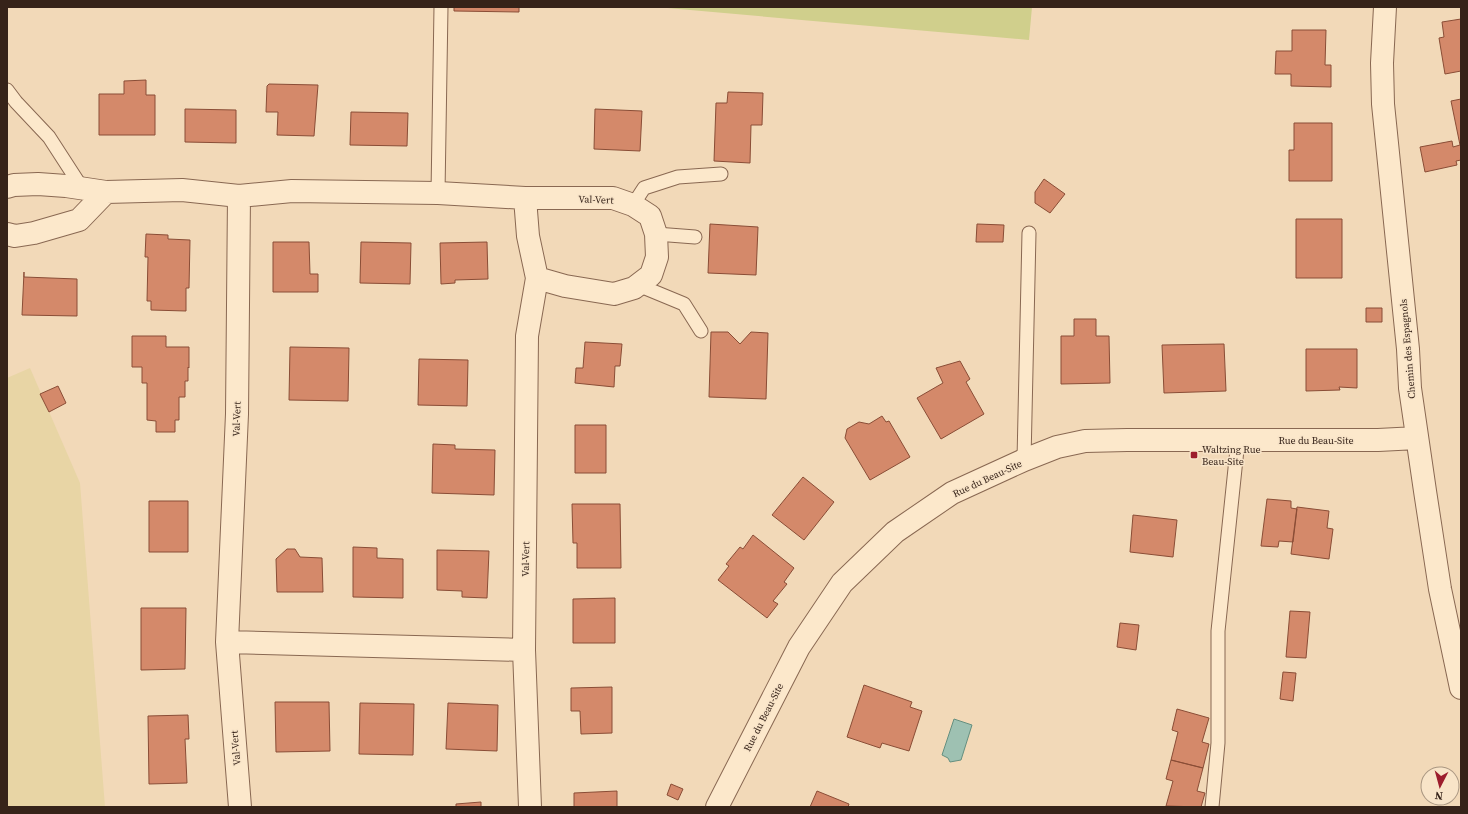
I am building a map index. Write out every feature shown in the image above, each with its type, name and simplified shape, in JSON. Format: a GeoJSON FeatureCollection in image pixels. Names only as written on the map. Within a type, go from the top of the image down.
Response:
{"type":"FeatureCollection","features":[{"type":"Feature","properties":{"kind":"street","name":"Chemin des Espagnols"},"geometry":{"type":"LineString","coordinates":[[1385,7],[1382,63],[1383,104],[1408,349],[1410,388],[1440,588],[1461,688]]}},
{"type":"Feature","properties":{"kind":"street","name":"Val-Vert"},"geometry":{"type":"LineString","coordinates":[[7,186],[38,184],[106,192],[182,190],[239,196],[292,191],[438,193],[525,198],[613,198],[633,205],[650,216],[656,234],[657,256],[651,275],[634,288],[614,294],[565,286],[537,278]]}},
{"type":"Feature","properties":{"kind":"street"},"geometry":{"type":"LineString","coordinates":[[7,234],[15,236],[34,233],[79,220],[106,192]]}},
{"type":"Feature","properties":{"kind":"street","name":"Val-Vert"},"geometry":{"type":"LineString","coordinates":[[239,196],[237,414],[226,642],[240,807]]}},
{"type":"Feature","properties":{"kind":"street","name":"Val-Vert"},"geometry":{"type":"LineString","coordinates":[[525,198],[528,236],[537,278],[527,336],[524,650],[530,807]]}},
{"type":"Feature","properties":{"kind":"street","name":"Rue du Beau-Site"},"geometry":{"type":"LineString","coordinates":[[716,807],[799,647],[842,584],[895,532],[952,493],[1024,460],[1057,447],[1085,441],[1378,440],[1417,438]]}},
{"type":"Feature","properties":{"kind":"street"},"geometry":{"type":"LineString","coordinates":[[226,642],[524,650]]}},
{"type":"Feature","properties":{"kind":"lane"},"geometry":{"type":"LineString","coordinates":[[438,193],[441,7]]}},
{"type":"Feature","properties":{"kind":"lane"},"geometry":{"type":"LineString","coordinates":[[7,90],[16,102],[50,138],[82,188]]}},
{"type":"Feature","properties":{"kind":"lane"},"geometry":{"type":"LineString","coordinates":[[633,205],[644,188],[678,177],[721,174]]}},
{"type":"Feature","properties":{"kind":"lane"},"geometry":{"type":"LineString","coordinates":[[1024,460],[1029,233]]}},
{"type":"Feature","properties":{"kind":"lane"},"geometry":{"type":"LineString","coordinates":[[656,234],[695,237]]}},
{"type":"Feature","properties":{"kind":"lane"},"geometry":{"type":"LineString","coordinates":[[638,285],[684,304],[702,332]]}},
{"type":"Feature","properties":{"kind":"lane"},"geometry":{"type":"LineString","coordinates":[[1212,807],[1218,743],[1218,631],[1238,440]]}},
{"type":"Feature","properties":{"kind":"shaded area"},"geometry":{"type":"Polygon","coordinates":[[[656,7],[1032,7],[1029,40],[656,7]]]}},
{"type":"Feature","properties":{"kind":"shaded area"},"geometry":{"type":"Polygon","coordinates":[[[30,368],[80,483],[105,807],[7,807],[7,378],[30,368]]]}},
{"type":"Feature","properties":{"kind":"shaded area"},"geometry":{"type":"Polygon","coordinates":[[[954,719],[972,725],[961,760],[950,762],[948,758],[942,755],[954,719]]]}},
{"type":"Feature","properties":{"kind":"building"},"geometry":{"type":"Polygon","coordinates":[[[454,7],[519,7],[519,12],[454,11],[454,7]]]}},
{"type":"Feature","properties":{"kind":"building"},"geometry":{"type":"Polygon","coordinates":[[[1461,19],[1461,71],[1445,74],[1439,38],[1444,37],[1442,22],[1461,19]]]}},
{"type":"Feature","properties":{"kind":"building"},"geometry":{"type":"Polygon","coordinates":[[[1292,30],[1326,30],[1325,65],[1331,65],[1331,87],[1291,86],[1291,74],[1275,74],[1276,51],[1292,51],[1292,30]]]}},
{"type":"Feature","properties":{"kind":"building"},"geometry":{"type":"Polygon","coordinates":[[[146,80],[146,95],[155,95],[155,135],[99,135],[99,94],[124,94],[124,81],[146,80]]]}},
{"type":"Feature","properties":{"kind":"building"},"geometry":{"type":"Polygon","coordinates":[[[269,84],[318,85],[314,136],[277,135],[278,112],[266,112],[267,86],[269,84]]]}},
{"type":"Feature","properties":{"kind":"building"},"geometry":{"type":"Polygon","coordinates":[[[728,92],[763,93],[762,125],[751,125],[750,163],[714,161],[716,103],[727,103],[728,92]]]}},
{"type":"Feature","properties":{"kind":"building"},"geometry":{"type":"Polygon","coordinates":[[[1461,99],[1461,160],[1456,161],[1457,165],[1425,172],[1420,147],[1452,141],[1453,147],[1460,145],[1451,101],[1461,99]]]}},
{"type":"Feature","properties":{"kind":"building"},"geometry":{"type":"Polygon","coordinates":[[[185,109],[236,110],[236,143],[185,142],[185,109]]]}},
{"type":"Feature","properties":{"kind":"building"},"geometry":{"type":"Polygon","coordinates":[[[595,109],[642,111],[640,151],[594,149],[595,109]]]}},
{"type":"Feature","properties":{"kind":"building"},"geometry":{"type":"Polygon","coordinates":[[[351,112],[408,113],[407,146],[350,145],[351,112]]]}},
{"type":"Feature","properties":{"kind":"building"},"geometry":{"type":"Polygon","coordinates":[[[1294,123],[1332,123],[1332,181],[1289,181],[1289,150],[1294,150],[1294,123]]]}},
{"type":"Feature","properties":{"kind":"building"},"geometry":{"type":"Polygon","coordinates":[[[1044,179],[1065,194],[1050,213],[1035,203],[1035,192],[1044,179]]]}},
{"type":"Feature","properties":{"kind":"building"},"geometry":{"type":"Polygon","coordinates":[[[1296,219],[1342,219],[1342,278],[1296,278],[1296,219]]]}},
{"type":"Feature","properties":{"kind":"building"},"geometry":{"type":"Polygon","coordinates":[[[710,224],[758,227],[756,275],[708,273],[710,224]]]}},
{"type":"Feature","properties":{"kind":"building"},"geometry":{"type":"Polygon","coordinates":[[[977,224],[1004,225],[1003,242],[976,242],[977,224]]]}},
{"type":"Feature","properties":{"kind":"building"},"geometry":{"type":"Polygon","coordinates":[[[146,234],[168,235],[168,239],[190,240],[189,288],[186,288],[186,311],[151,310],[151,301],[147,301],[148,257],[145,257],[146,234]]]}},
{"type":"Feature","properties":{"kind":"building"},"geometry":{"type":"Polygon","coordinates":[[[273,242],[309,242],[310,274],[318,274],[318,292],[273,292],[273,242]]]}},
{"type":"Feature","properties":{"kind":"building"},"geometry":{"type":"Polygon","coordinates":[[[361,242],[411,243],[410,284],[360,283],[361,242]]]}},
{"type":"Feature","properties":{"kind":"building"},"geometry":{"type":"Polygon","coordinates":[[[487,242],[488,279],[455,280],[455,283],[441,284],[440,243],[487,242]]]}},
{"type":"Feature","properties":{"kind":"building"},"geometry":{"type":"Polygon","coordinates":[[[24,272],[24,277],[77,279],[77,316],[22,315],[24,272]]]}},
{"type":"Feature","properties":{"kind":"building"},"geometry":{"type":"Polygon","coordinates":[[[1366,308],[1382,308],[1382,322],[1366,322],[1366,308]]]}},
{"type":"Feature","properties":{"kind":"building"},"geometry":{"type":"Polygon","coordinates":[[[1074,319],[1096,319],[1096,336],[1109,336],[1110,383],[1061,384],[1061,336],[1074,336],[1074,319]]]}},
{"type":"Feature","properties":{"kind":"building"},"geometry":{"type":"Polygon","coordinates":[[[711,332],[728,332],[740,344],[751,332],[768,333],[766,399],[709,397],[711,332]]]}},
{"type":"Feature","properties":{"kind":"building"},"geometry":{"type":"Polygon","coordinates":[[[132,336],[166,336],[166,347],[189,347],[188,381],[185,381],[185,397],[179,397],[179,420],[175,420],[175,432],[156,432],[156,421],[147,420],[147,383],[142,383],[142,367],[132,367],[132,336]]]}},
{"type":"Feature","properties":{"kind":"building"},"geometry":{"type":"Polygon","coordinates":[[[585,342],[622,344],[620,366],[615,366],[614,387],[575,383],[576,368],[583,368],[585,342]]]}},
{"type":"Feature","properties":{"kind":"building"},"geometry":{"type":"Polygon","coordinates":[[[1224,344],[1226,391],[1164,393],[1162,345],[1224,344]]]}},
{"type":"Feature","properties":{"kind":"building"},"geometry":{"type":"Polygon","coordinates":[[[290,347],[349,348],[348,401],[289,400],[290,347]]]}},
{"type":"Feature","properties":{"kind":"building"},"geometry":{"type":"Polygon","coordinates":[[[1306,349],[1357,349],[1357,388],[1339,387],[1340,390],[1306,391],[1306,349]]]}},
{"type":"Feature","properties":{"kind":"building"},"geometry":{"type":"Polygon","coordinates":[[[419,359],[468,360],[467,406],[418,405],[419,359]]]}},
{"type":"Feature","properties":{"kind":"building"},"geometry":{"type":"Polygon","coordinates":[[[960,361],[970,379],[966,382],[984,414],[941,439],[917,398],[943,383],[936,368],[960,361]]]}},
{"type":"Feature","properties":{"kind":"building"},"geometry":{"type":"Polygon","coordinates":[[[58,386],[66,403],[49,412],[40,394],[58,386]]]}},
{"type":"Feature","properties":{"kind":"building"},"geometry":{"type":"Polygon","coordinates":[[[882,416],[886,422],[889,421],[910,457],[870,480],[845,438],[847,429],[859,422],[869,424],[882,416]]]}},
{"type":"Feature","properties":{"kind":"building"},"geometry":{"type":"Polygon","coordinates":[[[575,425],[606,425],[606,473],[575,473],[575,425]]]}},
{"type":"Feature","properties":{"kind":"building"},"geometry":{"type":"Polygon","coordinates":[[[433,444],[455,445],[455,449],[495,450],[494,495],[432,493],[433,444]]]}},
{"type":"Feature","properties":{"kind":"building"},"geometry":{"type":"Polygon","coordinates":[[[803,477],[834,502],[804,540],[772,515],[803,477]]]}},
{"type":"Feature","properties":{"kind":"building"},"geometry":{"type":"Polygon","coordinates":[[[1267,499],[1291,501],[1291,508],[1297,509],[1293,542],[1279,541],[1278,547],[1261,546],[1267,499]]]}},
{"type":"Feature","properties":{"kind":"building"},"geometry":{"type":"Polygon","coordinates":[[[149,501],[188,501],[188,552],[149,552],[149,501]]]}},
{"type":"Feature","properties":{"kind":"building"},"geometry":{"type":"Polygon","coordinates":[[[572,504],[620,504],[621,568],[577,568],[577,543],[573,543],[572,504]]]}},
{"type":"Feature","properties":{"kind":"building"},"geometry":{"type":"Polygon","coordinates":[[[1297,507],[1329,511],[1327,528],[1333,529],[1329,559],[1291,554],[1297,507]]]}},
{"type":"Feature","properties":{"kind":"building"},"geometry":{"type":"Polygon","coordinates":[[[1133,515],[1177,520],[1173,557],[1130,552],[1133,515]]]}},
{"type":"Feature","properties":{"kind":"building"},"geometry":{"type":"Polygon","coordinates":[[[753,535],[794,568],[784,582],[787,584],[773,601],[778,604],[767,618],[718,580],[729,566],[726,564],[740,547],[743,549],[753,535]]]}},
{"type":"Feature","properties":{"kind":"building"},"geometry":{"type":"Polygon","coordinates":[[[353,547],[377,548],[377,558],[403,559],[403,598],[353,597],[353,547]]]}},
{"type":"Feature","properties":{"kind":"building"},"geometry":{"type":"Polygon","coordinates":[[[287,549],[295,549],[300,557],[322,558],[323,592],[277,592],[276,559],[287,549]]]}},
{"type":"Feature","properties":{"kind":"building"},"geometry":{"type":"Polygon","coordinates":[[[437,550],[489,551],[487,598],[462,597],[462,591],[437,590],[437,550]]]}},
{"type":"Feature","properties":{"kind":"building"},"geometry":{"type":"Polygon","coordinates":[[[615,598],[615,643],[573,643],[573,599],[615,598]]]}},
{"type":"Feature","properties":{"kind":"building"},"geometry":{"type":"Polygon","coordinates":[[[141,608],[186,608],[185,669],[141,670],[141,608]]]}},
{"type":"Feature","properties":{"kind":"building"},"geometry":{"type":"Polygon","coordinates":[[[1290,611],[1310,612],[1306,658],[1286,657],[1290,611]]]}},
{"type":"Feature","properties":{"kind":"building"},"geometry":{"type":"Polygon","coordinates":[[[1120,623],[1139,625],[1136,650],[1117,647],[1120,623]]]}},
{"type":"Feature","properties":{"kind":"building"},"geometry":{"type":"Polygon","coordinates":[[[1283,672],[1296,673],[1293,701],[1280,699],[1283,672]]]}},
{"type":"Feature","properties":{"kind":"building"},"geometry":{"type":"Polygon","coordinates":[[[864,685],[912,702],[910,707],[922,711],[909,751],[882,743],[880,748],[847,737],[864,685]]]}},
{"type":"Feature","properties":{"kind":"building"},"geometry":{"type":"Polygon","coordinates":[[[612,687],[612,733],[581,734],[580,711],[571,711],[571,688],[612,687]]]}},
{"type":"Feature","properties":{"kind":"building"},"geometry":{"type":"Polygon","coordinates":[[[275,702],[329,702],[330,751],[276,752],[275,702]]]}},
{"type":"Feature","properties":{"kind":"building"},"geometry":{"type":"Polygon","coordinates":[[[360,703],[414,704],[413,755],[359,754],[360,703]]]}},
{"type":"Feature","properties":{"kind":"building"},"geometry":{"type":"Polygon","coordinates":[[[448,703],[498,705],[497,751],[446,749],[448,703]]]}},
{"type":"Feature","properties":{"kind":"building"},"geometry":{"type":"Polygon","coordinates":[[[1177,709],[1209,718],[1202,742],[1209,744],[1203,768],[1171,760],[1178,732],[1172,730],[1177,709]]]}},
{"type":"Feature","properties":{"kind":"building"},"geometry":{"type":"Polygon","coordinates":[[[188,715],[189,739],[185,739],[187,783],[149,784],[148,716],[188,715]]]}},
{"type":"Feature","properties":{"kind":"building"},"geometry":{"type":"Polygon","coordinates":[[[1171,760],[1203,768],[1197,791],[1205,793],[1201,807],[1166,806],[1173,781],[1166,779],[1171,760]]]}},
{"type":"Feature","properties":{"kind":"building"},"geometry":{"type":"Polygon","coordinates":[[[671,784],[683,789],[678,800],[667,795],[671,784]]]}},
{"type":"Feature","properties":{"kind":"building"},"geometry":{"type":"Polygon","coordinates":[[[617,791],[617,807],[574,807],[574,793],[617,791]]]}},
{"type":"Feature","properties":{"kind":"building"},"geometry":{"type":"Polygon","coordinates":[[[817,791],[849,804],[848,807],[810,807],[817,791]]]}},
{"type":"Feature","properties":{"kind":"building"},"geometry":{"type":"Polygon","coordinates":[[[481,802],[481,807],[456,807],[456,804],[481,802]]]}},
{"type":"Feature","properties":{"kind":"place","name":"Waltzing Rue Beau-Site"},"geometry":{"type":"Point","coordinates":[1194,455]}}]}
